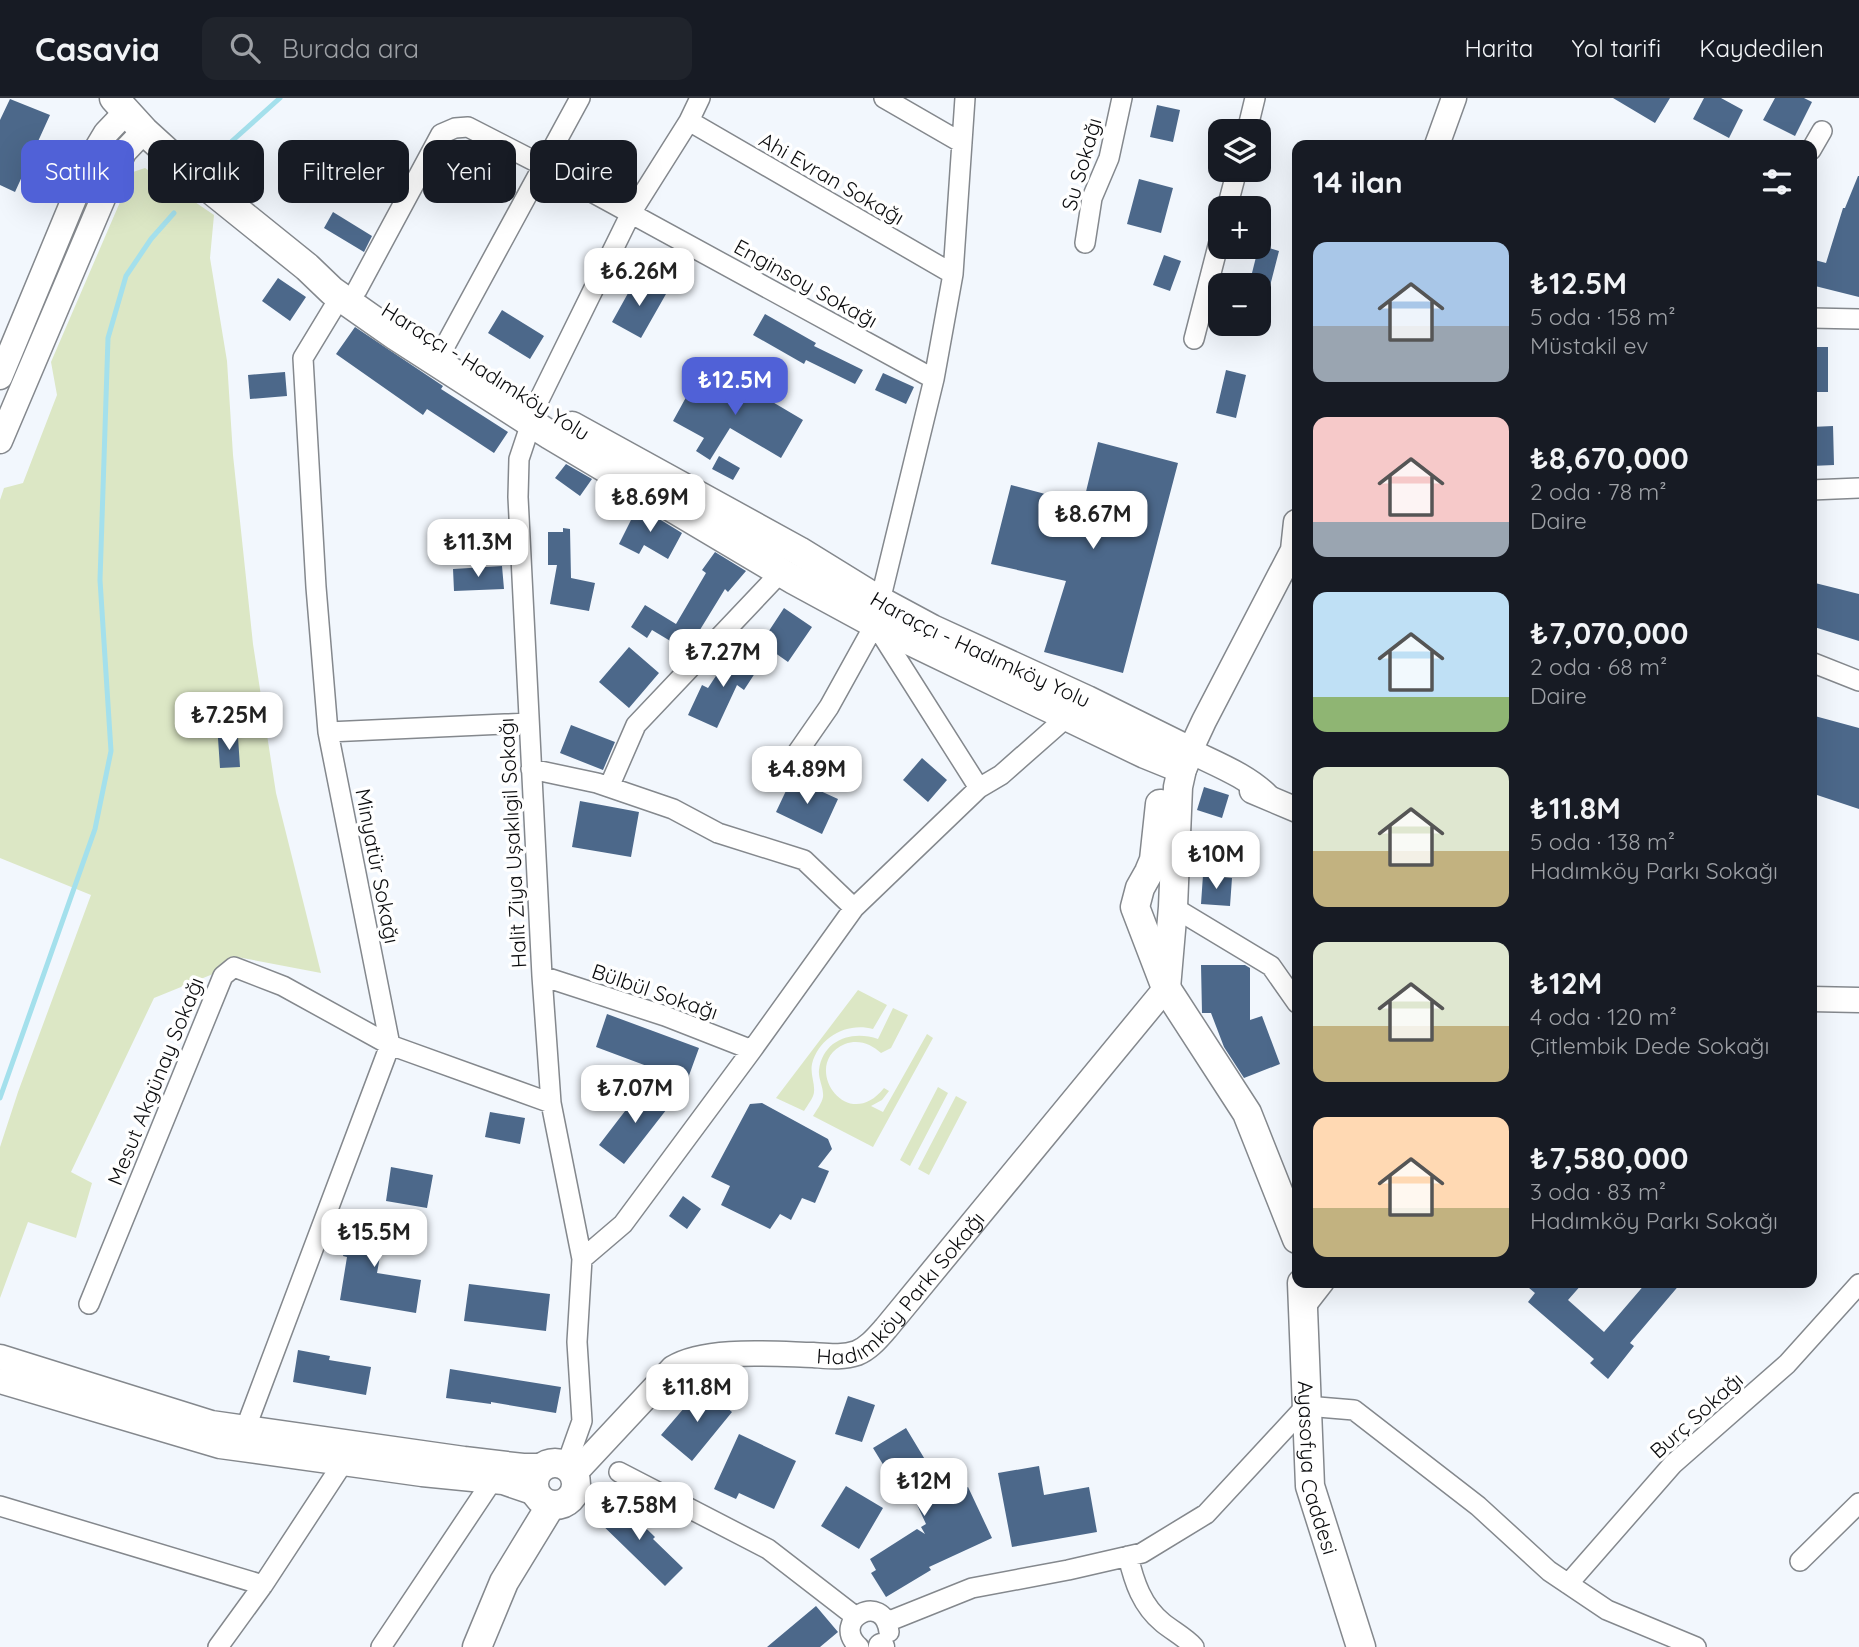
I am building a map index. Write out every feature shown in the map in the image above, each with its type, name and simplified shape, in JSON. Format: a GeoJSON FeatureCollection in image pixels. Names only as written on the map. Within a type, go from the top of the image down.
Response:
{"type":"FeatureCollection","features":[{"type":"Feature","properties":{"kind":"main road","name":"Haraççı - Hadımköy Yolu"},"geometry":{"type":"LineString","coordinates":[[128,114],[189,172],[307,267],[328,272],[349,293],[445,346],[534,413],[572,426],[799,551],[878,612],[932,629],[1179,757]]}},
{"type":"Feature","properties":{"kind":"main road"},"geometry":{"type":"LineString","coordinates":[[349,293],[396,336],[534,413],[781,572],[878,612],[1068,716],[1179,757]]}},
{"type":"Feature","properties":{"kind":"main road"},"geometry":{"type":"LineString","coordinates":[[1166,988],[1173,907],[1179,757]]}},
{"type":"Feature","properties":{"kind":"main road"},"geometry":{"type":"LineString","coordinates":[[1179,757],[1163,778],[1154,860],[1140,888],[1135,907],[1166,988],[1247,1112],[1292,1226]]}},
{"type":"Feature","properties":{"kind":"main road","name":"Ayasofya Caddesi"},"geometry":{"type":"LineString","coordinates":[[1302,1296],[1310,1486],[1361,1647]]}},
{"type":"Feature","properties":{"kind":"main road"},"geometry":{"type":"LineString","coordinates":[[477,1647],[543,1499],[535,1475],[561,1469],[576,1480],[574,1494],[564,1503],[543,1499]]}},
{"type":"Feature","properties":{"kind":"street"},"geometry":{"type":"LineString","coordinates":[[558,140],[580,98]]}},
{"type":"Feature","properties":{"kind":"street","name":"Halit Ziya Uşaklıgil Sokağı"},"geometry":{"type":"LineString","coordinates":[[561,1469],[582,1421],[577,1342],[582,1259],[551,1102],[531,769],[518,497],[519,459],[534,413],[631,214],[689,121],[700,98]]}},
{"type":"Feature","properties":{"kind":"street"},"geometry":{"type":"LineString","coordinates":[[884,98],[962,143]]}},
{"type":"Feature","properties":{"kind":"street"},"geometry":{"type":"LineString","coordinates":[[788,766],[829,707],[878,612],[934,379],[953,274],[965,98]]}},
{"type":"Feature","properties":{"kind":"street","name":"Su Sokağı"},"geometry":{"type":"LineString","coordinates":[[1085,243],[1092,198],[1109,158],[1122,98]]}},
{"type":"Feature","properties":{"kind":"street"},"geometry":{"type":"LineString","coordinates":[[1250,119],[1255,98]]}},
{"type":"Feature","properties":{"kind":"street"},"geometry":{"type":"LineString","coordinates":[[1439,140],[1454,98]]}},
{"type":"Feature","properties":{"kind":"street"},"geometry":{"type":"LineString","coordinates":[[0,377],[92,158],[106,133],[128,114]]}},
{"type":"Feature","properties":{"kind":"street"},"geometry":{"type":"LineString","coordinates":[[0,441],[124,152],[128,114]]}},
{"type":"Feature","properties":{"kind":"street","name":"Ahi Evran Sokağı"},"geometry":{"type":"LineString","coordinates":[[689,121],[953,274]]}},
{"type":"Feature","properties":{"kind":"street","name":"Enginsoy Sokağı"},"geometry":{"type":"LineString","coordinates":[[349,293],[441,134],[455,128],[468,127],[530,159]]}},
{"type":"Feature","properties":{"kind":"street"},"geometry":{"type":"LineString","coordinates":[[1817,140],[1822,131]]}},
{"type":"Feature","properties":{"kind":"street"},"geometry":{"type":"LineString","coordinates":[[445,346],[530,191]]}},
{"type":"Feature","properties":{"kind":"street","name":"Enginsoy Sokağı"},"geometry":{"type":"LineString","coordinates":[[611,203],[934,379]]}},
{"type":"Feature","properties":{"kind":"street"},"geometry":{"type":"LineString","coordinates":[[1194,339],[1215,259]]}},
{"type":"Feature","properties":{"kind":"street","name":"Minyatür Sokağı"},"geometry":{"type":"LineString","coordinates":[[349,293],[303,358],[316,587],[328,732],[390,1045]]}},
{"type":"Feature","properties":{"kind":"street"},"geometry":{"type":"LineString","coordinates":[[1817,318],[1859,319]]}},
{"type":"Feature","properties":{"kind":"street"},"geometry":{"type":"LineString","coordinates":[[1817,490],[1859,488]]}},
{"type":"Feature","properties":{"kind":"street"},"geometry":{"type":"LineString","coordinates":[[1292,529],[1281,544],[1179,757],[1292,808]]}},
{"type":"Feature","properties":{"kind":"street"},"geometry":{"type":"LineString","coordinates":[[609,787],[636,725],[781,572]]}},
{"type":"Feature","properties":{"kind":"street"},"geometry":{"type":"LineString","coordinates":[[878,612],[979,788]]}},
{"type":"Feature","properties":{"kind":"street"},"geometry":{"type":"LineString","coordinates":[[1817,664],[1859,681]]}},
{"type":"Feature","properties":{"kind":"street"},"geometry":{"type":"LineString","coordinates":[[582,1259],[623,1224],[854,908],[979,788],[1000,775],[1068,716]]}},
{"type":"Feature","properties":{"kind":"street"},"geometry":{"type":"LineString","coordinates":[[328,732],[529,723]]}},
{"type":"Feature","properties":{"kind":"street"},"geometry":{"type":"LineString","coordinates":[[531,769],[609,787],[673,809],[719,833],[804,860],[854,908]]}},
{"type":"Feature","properties":{"kind":"street"},"geometry":{"type":"LineString","coordinates":[[1173,907],[1271,966],[1292,996]]}},
{"type":"Feature","properties":{"kind":"street","name":"Mesut Akgünay Sokağı"},"geometry":{"type":"LineString","coordinates":[[89,1304],[223,976],[234,967],[283,986],[390,1045],[551,1102]]}},
{"type":"Feature","properties":{"kind":"street","name":"Bülbül Sokağı"},"geometry":{"type":"LineString","coordinates":[[542,976],[664,1016],[752,1050]]}},
{"type":"Feature","properties":{"kind":"street","name":"Hadımköy Parkı Sokağı"},"geometry":{"type":"LineString","coordinates":[[561,1469],[684,1361],[697,1357],[726,1355],[844,1356],[867,1348],[1166,988]]}},
{"type":"Feature","properties":{"kind":"street"},"geometry":{"type":"LineString","coordinates":[[1817,999],[1859,1000]]}},
{"type":"Feature","properties":{"kind":"street"},"geometry":{"type":"LineString","coordinates":[[246,1427],[390,1045]]}},
{"type":"Feature","properties":{"kind":"street","name":"Burç Sokağı"},"geometry":{"type":"LineString","coordinates":[[1568,1584],[1673,1464],[1787,1364],[1859,1284]]}},
{"type":"Feature","properties":{"kind":"street"},"geometry":{"type":"LineString","coordinates":[[0,1357],[211,1423],[476,1460],[561,1469]]}},
{"type":"Feature","properties":{"kind":"street"},"geometry":{"type":"LineString","coordinates":[[0,1381],[220,1446],[422,1474],[503,1482],[543,1499]]}},
{"type":"Feature","properties":{"kind":"street"},"geometry":{"type":"LineString","coordinates":[[887,1622],[972,1588],[1142,1553],[1206,1514],[1306,1406],[1354,1410],[1478,1506],[1549,1571],[1607,1610],[1696,1647]]}},
{"type":"Feature","properties":{"kind":"street"},"geometry":{"type":"LineString","coordinates":[[218,1647],[264,1585],[343,1463]]}},
{"type":"Feature","properties":{"kind":"street"},"geometry":{"type":"LineString","coordinates":[[619,1472],[768,1549],[856,1617]]}},
{"type":"Feature","properties":{"kind":"street"},"geometry":{"type":"LineString","coordinates":[[381,1647],[492,1481]]}},
{"type":"Feature","properties":{"kind":"street"},"geometry":{"type":"LineString","coordinates":[[1800,1561],[1859,1503]]}},
{"type":"Feature","properties":{"kind":"street"},"geometry":{"type":"LineString","coordinates":[[0,1506],[264,1585]]}},
{"type":"Feature","properties":{"kind":"street"},"geometry":{"type":"LineString","coordinates":[[1128,1556],[1134,1579],[1149,1609],[1194,1647]]}},
{"type":"Feature","properties":{"kind":"street"},"geometry":{"type":"LineString","coordinates":[[872,1611],[881,1615],[887,1622],[887,1639],[867,1646],[850,1634],[856,1617],[863,1612],[872,1611]]}},
{"type":"Feature","properties":{"kind":"green space"},"geometry":{"type":"Polygon","coordinates":[[[145,168],[148,170],[148,203],[196,203],[214,215],[210,258],[227,361],[233,455],[253,644],[276,793],[321,973],[237,957],[213,974],[154,998],[71,1172],[92,1183],[76,1238],[28,1222],[0,1298],[0,1147],[91,895],[0,858],[0,500],[4,488],[23,483],[57,395],[51,362],[120,203],[134,203],[134,172],[145,168]]]}},
{"type":"Feature","properties":{"kind":"green space"},"geometry":{"type":"Polygon","coordinates":[[[858,990],[887,1005],[873,1029],[863,1027],[844,1030],[821,1046],[812,1064],[814,1094],[804,1111],[776,1098],[858,990]]]}},
{"type":"Feature","properties":{"kind":"green space"},"geometry":{"type":"Polygon","coordinates":[[[893,1008],[908,1015],[891,1048],[881,1053],[864,1043],[845,1044],[832,1053],[826,1066],[827,1079],[833,1091],[843,1100],[855,1104],[870,1101],[884,1088],[889,1091],[882,1100],[871,1106],[883,1112],[927,1034],[933,1038],[873,1147],[813,1116],[823,1097],[819,1070],[826,1051],[833,1044],[849,1037],[868,1036],[878,1039],[893,1008]]]}},
{"type":"Feature","properties":{"kind":"green space"},"geometry":{"type":"Polygon","coordinates":[[[938,1087],[948,1093],[910,1166],[900,1160],[938,1087]]]}},
{"type":"Feature","properties":{"kind":"green space"},"geometry":{"type":"Polygon","coordinates":[[[956,1096],[967,1102],[929,1175],[918,1169],[956,1096]]]}},
{"type":"Feature","properties":{"kind":"building"},"geometry":{"type":"Polygon","coordinates":[[[1613,98],[1670,98],[1655,123],[1613,98]]]}},
{"type":"Feature","properties":{"kind":"building"},"geometry":{"type":"Polygon","coordinates":[[[1704,98],[1721,98],[1743,110],[1729,138],[1693,119],[1704,98]]]}},
{"type":"Feature","properties":{"kind":"building"},"geometry":{"type":"Polygon","coordinates":[[[1775,98],[1804,98],[1812,102],[1795,136],[1763,120],[1775,98]]]}},
{"type":"Feature","properties":{"kind":"building"},"geometry":{"type":"Polygon","coordinates":[[[10,99],[50,115],[39,140],[21,140],[21,179],[15,192],[0,185],[0,120],[10,99]]]}},
{"type":"Feature","properties":{"kind":"building"},"geometry":{"type":"Polygon","coordinates":[[[1157,105],[1180,110],[1173,142],[1150,137],[1157,105]]]}},
{"type":"Feature","properties":{"kind":"building"},"geometry":{"type":"Polygon","coordinates":[[[1859,176],[1859,297],[1817,286],[1817,261],[1826,263],[1859,176]]]}},
{"type":"Feature","properties":{"kind":"building"},"geometry":{"type":"Polygon","coordinates":[[[1139,179],[1173,188],[1161,233],[1127,224],[1139,179]]]}},
{"type":"Feature","properties":{"kind":"building"},"geometry":{"type":"Polygon","coordinates":[[[333,212],[372,236],[364,252],[324,228],[333,212]]]}},
{"type":"Feature","properties":{"kind":"building"},"geometry":{"type":"Polygon","coordinates":[[[1271,249],[1279,251],[1271,282],[1271,273],[1252,273],[1256,259],[1271,259],[1271,249]]]}},
{"type":"Feature","properties":{"kind":"building"},"geometry":{"type":"Polygon","coordinates":[[[1164,255],[1181,261],[1170,291],[1153,285],[1164,255]]]}},
{"type":"Feature","properties":{"kind":"building"},"geometry":{"type":"Polygon","coordinates":[[[637,277],[666,294],[641,338],[612,322],[637,277]]]}},
{"type":"Feature","properties":{"kind":"building"},"geometry":{"type":"Polygon","coordinates":[[[278,278],[306,297],[290,321],[262,301],[278,278]]]}},
{"type":"Feature","properties":{"kind":"building"},"geometry":{"type":"Polygon","coordinates":[[[502,310],[544,336],[530,359],[488,333],[502,310]]]}},
{"type":"Feature","properties":{"kind":"building"},"geometry":{"type":"Polygon","coordinates":[[[765,314],[816,343],[814,346],[863,370],[855,384],[806,360],[804,364],[753,335],[765,314]]]}},
{"type":"Feature","properties":{"kind":"building"},"geometry":{"type":"Polygon","coordinates":[[[355,327],[443,386],[441,389],[508,432],[494,453],[427,409],[423,415],[336,354],[355,327]]]}},
{"type":"Feature","properties":{"kind":"building"},"geometry":{"type":"Polygon","coordinates":[[[1817,347],[1828,347],[1828,392],[1817,392],[1817,347]]]}},
{"type":"Feature","properties":{"kind":"building"},"geometry":{"type":"Polygon","coordinates":[[[701,370],[746,394],[749,388],[803,420],[781,458],[730,428],[710,460],[696,451],[704,438],[673,421],[701,370]]]}},
{"type":"Feature","properties":{"kind":"building"},"geometry":{"type":"Polygon","coordinates":[[[1226,370],[1246,375],[1236,418],[1216,413],[1226,370]]]}},
{"type":"Feature","properties":{"kind":"building"},"geometry":{"type":"Polygon","coordinates":[[[285,372],[287,396],[250,399],[248,375],[285,372]]]}},
{"type":"Feature","properties":{"kind":"building"},"geometry":{"type":"Polygon","coordinates":[[[883,373],[914,387],[906,404],[875,390],[883,373]]]}},
{"type":"Feature","properties":{"kind":"building"},"geometry":{"type":"Polygon","coordinates":[[[1833,426],[1834,465],[1817,466],[1817,427],[1833,426]]]}},
{"type":"Feature","properties":{"kind":"building"},"geometry":{"type":"Polygon","coordinates":[[[1098,442],[1178,463],[1123,673],[1044,652],[1066,581],[991,564],[1011,485],[1083,504],[1098,442]]]}},
{"type":"Feature","properties":{"kind":"building"},"geometry":{"type":"Polygon","coordinates":[[[719,456],[740,468],[733,480],[712,469],[719,456]]]}},
{"type":"Feature","properties":{"kind":"building"},"geometry":{"type":"Polygon","coordinates":[[[566,464],[592,479],[580,496],[555,478],[566,464]]]}},
{"type":"Feature","properties":{"kind":"building"},"geometry":{"type":"Polygon","coordinates":[[[638,506],[682,533],[668,559],[644,545],[639,554],[619,544],[638,506]]]}},
{"type":"Feature","properties":{"kind":"building"},"geometry":{"type":"Polygon","coordinates":[[[563,528],[570,529],[571,578],[595,583],[589,611],[550,604],[557,565],[548,565],[548,532],[563,532],[563,528]]]}},
{"type":"Feature","properties":{"kind":"building"},"geometry":{"type":"Polygon","coordinates":[[[715,552],[746,571],[728,592],[725,589],[687,651],[652,630],[647,638],[631,627],[645,605],[676,624],[706,573],[702,570],[715,552]]]}},
{"type":"Feature","properties":{"kind":"building"},"geometry":{"type":"Polygon","coordinates":[[[502,566],[504,589],[454,591],[453,569],[502,566]]]}},
{"type":"Feature","properties":{"kind":"building"},"geometry":{"type":"Polygon","coordinates":[[[1817,584],[1859,594],[1859,641],[1817,628],[1817,584]]]}},
{"type":"Feature","properties":{"kind":"building"},"geometry":{"type":"Polygon","coordinates":[[[784,608],[812,627],[788,662],[761,643],[784,608]]]}},
{"type":"Feature","properties":{"kind":"building"},"geometry":{"type":"Polygon","coordinates":[[[629,647],[659,673],[629,708],[599,682],[629,647]]]}},
{"type":"Feature","properties":{"kind":"building"},"geometry":{"type":"Polygon","coordinates":[[[733,650],[759,667],[744,690],[737,685],[717,728],[688,715],[702,685],[708,688],[733,650]]]}},
{"type":"Feature","properties":{"kind":"building"},"geometry":{"type":"Polygon","coordinates":[[[1817,717],[1859,728],[1859,809],[1817,795],[1817,717]]]}},
{"type":"Feature","properties":{"kind":"building"},"geometry":{"type":"Polygon","coordinates":[[[571,725],[615,742],[603,770],[560,753],[571,725]]]}},
{"type":"Feature","properties":{"kind":"building"},"geometry":{"type":"Polygon","coordinates":[[[238,737],[240,767],[220,768],[218,738],[238,737]]]}},
{"type":"Feature","properties":{"kind":"building"},"geometry":{"type":"Polygon","coordinates":[[[922,758],[947,780],[928,802],[903,780],[922,758]]]}},
{"type":"Feature","properties":{"kind":"building"},"geometry":{"type":"Polygon","coordinates":[[[792,778],[838,799],[822,834],[776,812],[792,778]]]}},
{"type":"Feature","properties":{"kind":"building"},"geometry":{"type":"Polygon","coordinates":[[[1204,787],[1229,795],[1222,818],[1197,810],[1204,787]]]}},
{"type":"Feature","properties":{"kind":"building"},"geometry":{"type":"Polygon","coordinates":[[[580,801],[639,812],[631,857],[572,847],[580,801]]]}},
{"type":"Feature","properties":{"kind":"building"},"geometry":{"type":"Polygon","coordinates":[[[1198,837],[1215,837],[1215,853],[1198,853],[1198,837]]]}},
{"type":"Feature","properties":{"kind":"building"},"geometry":{"type":"Polygon","coordinates":[[[1203,875],[1232,878],[1230,906],[1201,904],[1203,875]]]}},
{"type":"Feature","properties":{"kind":"building"},"geometry":{"type":"Polygon","coordinates":[[[1201,965],[1245,965],[1250,968],[1250,1020],[1262,1016],[1280,1064],[1244,1078],[1224,1047],[1211,1013],[1202,1013],[1201,965]]]}},
{"type":"Feature","properties":{"kind":"building"},"geometry":{"type":"Polygon","coordinates":[[[607,1014],[699,1048],[687,1081],[596,1047],[607,1014]]]}},
{"type":"Feature","properties":{"kind":"building"},"geometry":{"type":"Polygon","coordinates":[[[645,1085],[670,1105],[624,1164],[599,1145],[645,1085]]]}},
{"type":"Feature","properties":{"kind":"building"},"geometry":{"type":"Polygon","coordinates":[[[762,1103],[828,1139],[832,1149],[818,1167],[829,1171],[815,1203],[802,1198],[791,1220],[780,1214],[770,1229],[721,1205],[730,1186],[711,1177],[750,1104],[762,1103]]]}},
{"type":"Feature","properties":{"kind":"building"},"geometry":{"type":"Polygon","coordinates":[[[490,1112],[525,1118],[520,1144],[485,1137],[490,1112]]]}},
{"type":"Feature","properties":{"kind":"building"},"geometry":{"type":"Polygon","coordinates":[[[391,1167],[433,1175],[427,1208],[386,1201],[391,1167]]]}},
{"type":"Feature","properties":{"kind":"building"},"geometry":{"type":"Polygon","coordinates":[[[683,1196],[701,1209],[687,1229],[669,1216],[683,1196]]]}},
{"type":"Feature","properties":{"kind":"building"},"geometry":{"type":"Polygon","coordinates":[[[351,1212],[387,1218],[377,1273],[421,1280],[416,1313],[340,1300],[347,1257],[343,1256],[351,1212]]]}},
{"type":"Feature","properties":{"kind":"building"},"geometry":{"type":"Polygon","coordinates":[[[469,1284],[550,1294],[546,1331],[464,1321],[469,1284]]]}},
{"type":"Feature","properties":{"kind":"building"},"geometry":{"type":"Polygon","coordinates":[[[1529,1288],[1579,1288],[1568,1300],[1604,1332],[1642,1288],[1677,1288],[1630,1343],[1634,1346],[1608,1379],[1590,1363],[1594,1359],[1528,1302],[1535,1293],[1529,1288]]]}},
{"type":"Feature","properties":{"kind":"building"},"geometry":{"type":"Polygon","coordinates":[[[298,1350],[330,1356],[329,1360],[371,1367],[366,1395],[293,1382],[298,1350]]]}},
{"type":"Feature","properties":{"kind":"building"},"geometry":{"type":"Polygon","coordinates":[[[450,1369],[561,1387],[556,1413],[491,1402],[446,1398],[450,1369]]]}},
{"type":"Feature","properties":{"kind":"building"},"geometry":{"type":"Polygon","coordinates":[[[702,1387],[732,1412],[692,1461],[661,1435],[702,1387]]]}},
{"type":"Feature","properties":{"kind":"building"},"geometry":{"type":"Polygon","coordinates":[[[848,1396],[875,1405],[862,1442],[835,1434],[848,1396]]]}},
{"type":"Feature","properties":{"kind":"building"},"geometry":{"type":"Polygon","coordinates":[[[906,1428],[947,1496],[968,1487],[992,1538],[929,1567],[931,1570],[886,1597],[871,1573],[876,1570],[870,1559],[917,1529],[925,1534],[921,1527],[926,1524],[912,1494],[904,1499],[873,1448],[906,1428]]]}},
{"type":"Feature","properties":{"kind":"building"},"geometry":{"type":"Polygon","coordinates":[[[739,1434],[796,1461],[774,1509],[739,1493],[736,1499],[714,1489],[739,1434]]]}},
{"type":"Feature","properties":{"kind":"building"},"geometry":{"type":"Polygon","coordinates":[[[1039,1466],[1044,1495],[1089,1487],[1097,1532],[1012,1547],[998,1473],[1039,1466]]]}},
{"type":"Feature","properties":{"kind":"building"},"geometry":{"type":"Polygon","coordinates":[[[846,1486],[883,1508],[859,1549],[821,1526],[846,1486]]]}},
{"type":"Feature","properties":{"kind":"building"},"geometry":{"type":"Polygon","coordinates":[[[615,1498],[683,1568],[665,1586],[595,1518],[615,1498]]]}},
{"type":"Feature","properties":{"kind":"building"},"geometry":{"type":"Polygon","coordinates":[[[816,1606],[838,1632],[820,1647],[767,1647],[816,1606]]]}},
{"type":"Feature","properties":{"kind":"waterway"},"geometry":{"type":"LineString","coordinates":[[233,140],[280,98]]}},
{"type":"Feature","properties":{"kind":"waterway"},"geometry":{"type":"LineString","coordinates":[[0,1098],[95,829],[111,751],[100,580],[108,338],[126,276],[151,239],[174,213]]}}]}
